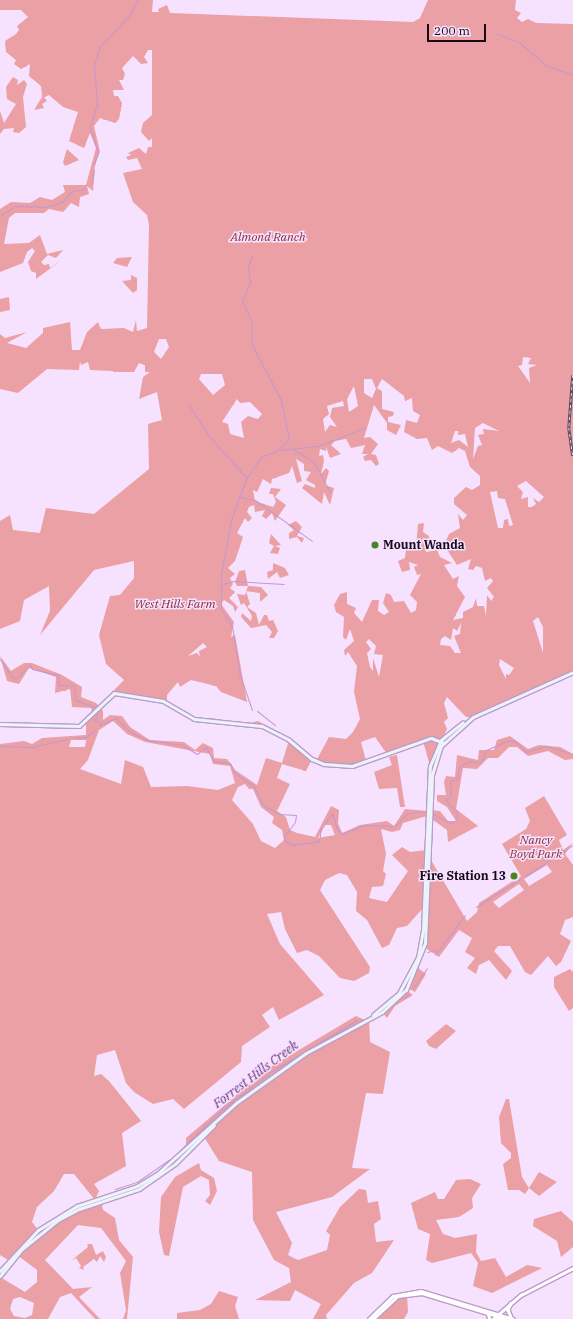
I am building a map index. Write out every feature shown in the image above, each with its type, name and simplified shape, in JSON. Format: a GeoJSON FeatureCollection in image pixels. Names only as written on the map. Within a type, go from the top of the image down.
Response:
{"type":"FeatureCollection","features":[{"type":"Feature","properties":{"kind":"main road"},"geometry":{"type":"LineString","coordinates":[[0,1271],[42,1227],[77,1206],[144,1182],[218,1120],[306,1053],[369,1018],[399,993],[418,958],[423,932],[430,766],[442,742],[467,721],[573,672]]}},
{"type":"Feature","properties":{"kind":"main road"},"geometry":{"type":"LineString","coordinates":[[0,724],[79,726],[114,693],[163,701],[194,719],[262,726],[289,740],[324,764],[352,766],[431,738],[442,742]]}},
{"type":"Feature","properties":{"kind":"main road"},"geometry":{"type":"LineString","coordinates":[[0,1276],[22,1249],[47,1227],[79,1209],[143,1186],[175,1164],[218,1120]]}},
{"type":"Feature","properties":{"kind":"street"},"geometry":{"type":"LineString","coordinates":[[493,1319],[511,1303],[573,1268]]}},
{"type":"Feature","properties":{"kind":"street"},"geometry":{"type":"LineString","coordinates":[[369,1319],[393,1296],[410,1291],[430,1292],[499,1313],[513,1319]]}},
{"type":"Feature","properties":{"kind":"street"},"geometry":{"type":"LineString","coordinates":[[373,1319],[386,1304],[413,1294],[499,1313],[506,1319]]}},
{"type":"Feature","properties":{"kind":"street"},"geometry":{"type":"LineString","coordinates":[[511,1303],[508,1310],[513,1319]]}},
{"type":"Feature","properties":{"kind":"street"},"geometry":{"type":"LineString","coordinates":[[487,1311],[493,1319]]}},
{"type":"Feature","properties":{"kind":"street"},"geometry":{"type":"LineString","coordinates":[[493,1319],[506,1319]]}},
{"type":"Feature","properties":{"kind":"green space"},"geometry":{"type":"Polygon","coordinates":[[[0,0],[153,0],[152,12],[159,12],[158,9],[167,5],[170,13],[413,22],[420,18],[428,0],[516,0],[515,10],[521,13],[517,18],[522,22],[528,19],[536,23],[573,24],[573,672],[473,717],[466,717],[447,697],[444,703],[448,718],[444,722],[447,729],[430,766],[423,741],[387,754],[375,737],[361,742],[366,761],[352,766],[324,764],[319,763],[312,759],[306,771],[282,764],[277,778],[290,784],[277,811],[286,817],[290,830],[297,833],[315,837],[331,806],[339,810],[338,823],[342,833],[360,825],[387,821],[394,826],[405,809],[428,811],[427,816],[403,823],[400,830],[392,832],[381,829],[386,854],[383,871],[386,874],[383,886],[372,887],[369,898],[387,902],[408,871],[392,855],[402,847],[410,852],[426,850],[424,907],[407,926],[397,928],[389,945],[382,948],[367,920],[356,911],[357,892],[347,875],[339,873],[325,880],[320,890],[370,967],[369,973],[354,981],[340,978],[319,956],[307,950],[297,953],[285,929],[281,912],[267,914],[280,944],[324,995],[279,1020],[273,1007],[262,1015],[270,1027],[242,1046],[241,1062],[184,1109],[173,1099],[153,1104],[134,1092],[126,1083],[115,1050],[97,1055],[94,1076],[101,1074],[109,1081],[141,1121],[122,1133],[126,1166],[94,1184],[99,1191],[95,1200],[74,1174],[64,1174],[54,1191],[37,1207],[32,1222],[38,1230],[8,1260],[0,1255],[0,744],[24,741],[32,744],[42,738],[86,735],[86,722],[93,714],[91,708],[72,707],[70,689],[55,693],[56,677],[29,668],[19,684],[7,681],[0,656],[11,671],[24,663],[32,663],[62,675],[82,687],[81,697],[96,703],[103,711],[103,720],[110,715],[122,716],[130,727],[150,740],[184,742],[195,750],[203,743],[213,748],[214,758],[227,759],[235,770],[257,785],[266,758],[282,763],[289,740],[316,761],[329,737],[346,739],[353,732],[360,719],[354,692],[357,666],[348,652],[345,656],[344,650],[354,641],[350,629],[346,640],[343,637],[344,617],[336,612],[334,605],[340,594],[347,592],[347,604],[356,608],[354,613],[362,622],[372,600],[379,600],[378,611],[384,615],[389,612],[383,603],[386,593],[391,595],[394,602],[404,601],[411,613],[416,610],[417,602],[410,595],[421,574],[417,575],[414,567],[418,565],[409,562],[410,570],[402,572],[398,561],[405,558],[406,548],[410,545],[416,549],[418,524],[424,523],[423,532],[429,536],[429,541],[425,542],[426,552],[437,550],[440,557],[452,563],[444,565],[453,579],[459,576],[457,586],[465,597],[453,620],[463,618],[463,612],[473,607],[476,598],[477,606],[484,606],[486,616],[487,595],[491,601],[494,597],[487,588],[493,581],[491,578],[485,581],[482,568],[476,566],[473,570],[468,569],[471,559],[457,565],[444,545],[449,534],[460,528],[458,514],[463,520],[467,515],[454,504],[454,498],[466,487],[472,490],[480,485],[480,476],[470,467],[465,451],[459,448],[452,453],[438,446],[432,450],[427,438],[417,439],[404,432],[406,420],[417,423],[420,415],[413,411],[412,398],[405,401],[404,396],[382,379],[377,388],[382,391],[382,409],[394,412],[393,416],[388,417],[388,422],[401,425],[396,435],[387,430],[387,423],[374,405],[364,438],[370,437],[378,444],[371,454],[376,455],[379,464],[376,466],[371,460],[365,461],[363,457],[368,454],[362,454],[365,445],[351,448],[346,439],[335,441],[331,445],[341,454],[330,458],[326,447],[326,451],[320,449],[319,456],[323,455],[324,461],[321,474],[326,468],[329,471],[325,485],[334,488],[330,505],[324,492],[322,504],[302,488],[305,484],[315,488],[315,485],[306,480],[311,472],[304,471],[304,464],[296,459],[302,481],[297,483],[292,466],[289,473],[272,479],[271,484],[263,479],[257,492],[253,490],[255,501],[273,507],[276,502],[273,494],[269,494],[271,488],[281,489],[275,497],[286,505],[275,521],[272,513],[266,519],[262,516],[265,510],[255,512],[254,505],[249,507],[247,512],[252,518],[248,522],[245,518],[237,533],[243,537],[235,561],[228,568],[235,574],[230,578],[233,584],[230,588],[235,592],[229,598],[238,607],[235,612],[233,606],[224,600],[221,604],[234,622],[231,637],[235,635],[247,702],[221,692],[216,686],[191,680],[180,687],[178,682],[167,695],[167,701],[194,718],[212,718],[243,725],[258,721],[277,732],[256,725],[243,726],[194,719],[163,701],[111,693],[124,680],[106,664],[99,635],[110,596],[120,595],[134,578],[134,561],[94,570],[40,635],[50,611],[49,586],[24,600],[20,621],[0,629],[0,521],[10,515],[13,530],[40,533],[46,508],[94,514],[149,469],[148,424],[162,420],[157,392],[139,399],[143,377],[150,372],[145,372],[145,365],[139,363],[134,372],[90,370],[88,362],[81,365],[80,361],[79,370],[47,369],[18,393],[0,389],[0,334],[5,338],[27,332],[7,343],[26,348],[43,333],[43,328],[70,322],[72,350],[80,350],[87,332],[98,322],[101,329],[124,328],[133,332],[136,320],[137,331],[147,328],[149,225],[147,215],[133,202],[123,173],[142,169],[137,158],[128,160],[126,157],[131,155],[128,153],[139,148],[146,154],[148,147],[152,147],[152,138],[149,141],[141,132],[143,123],[152,115],[152,50],[148,50],[144,57],[148,63],[141,64],[133,56],[122,68],[125,74],[123,80],[119,80],[124,90],[113,90],[114,96],[118,96],[122,103],[119,119],[115,123],[100,118],[94,126],[100,152],[95,163],[93,191],[87,186],[89,194],[80,197],[79,207],[71,203],[63,212],[49,209],[44,213],[15,213],[9,218],[4,244],[29,243],[40,235],[47,254],[63,250],[56,258],[48,255],[41,262],[44,265],[49,264],[50,268],[63,259],[36,279],[36,273],[31,271],[28,262],[35,251],[32,248],[27,252],[23,263],[0,272],[0,209],[11,202],[30,203],[40,197],[52,200],[65,192],[63,185],[86,185],[96,148],[90,133],[84,148],[69,141],[78,112],[63,107],[49,95],[44,97],[47,101],[42,104],[44,108],[34,110],[42,97],[41,86],[29,76],[30,64],[21,69],[14,64],[16,60],[6,52],[5,41],[16,34],[19,30],[17,26],[28,17],[21,10],[0,10],[0,0]],[[159,339],[154,352],[161,359],[169,347],[166,339],[159,339]],[[523,357],[522,365],[518,366],[530,383],[529,368],[537,365],[528,364],[531,358],[523,357]],[[201,374],[199,379],[213,395],[225,385],[222,374],[201,374]],[[364,379],[364,393],[372,398],[376,389],[372,379],[364,379]],[[354,386],[347,399],[349,412],[358,406],[354,386]],[[237,399],[222,422],[228,424],[230,434],[244,438],[241,422],[248,416],[258,419],[262,414],[250,402],[240,403],[237,399]],[[343,401],[327,406],[329,414],[323,419],[325,432],[330,425],[337,427],[330,417],[332,408],[344,406],[343,401]],[[483,423],[475,428],[473,459],[478,446],[482,445],[478,435],[484,434],[483,429],[499,431],[483,423]],[[455,431],[451,443],[459,440],[468,447],[465,434],[458,435],[458,431],[455,431]],[[526,481],[517,486],[523,492],[521,499],[528,497],[528,507],[532,507],[536,504],[533,498],[539,502],[544,497],[526,481]],[[497,491],[490,492],[498,528],[503,528],[504,520],[508,519],[509,526],[513,525],[505,499],[498,498],[497,491]],[[538,617],[533,621],[543,653],[543,627],[538,617]],[[461,623],[457,631],[453,628],[451,640],[445,636],[441,639],[440,645],[450,646],[455,653],[461,653],[454,636],[460,634],[461,623]],[[369,639],[366,642],[371,649],[367,653],[370,667],[373,671],[373,658],[379,677],[383,655],[374,654],[376,646],[369,639]],[[203,643],[188,656],[197,653],[200,657],[199,651],[207,647],[203,643]],[[500,659],[499,665],[506,679],[506,674],[509,675],[514,668],[500,659]],[[113,721],[99,730],[88,760],[80,769],[121,784],[125,760],[143,767],[151,787],[187,786],[218,790],[235,783],[230,766],[213,764],[210,754],[145,742],[127,734],[113,721]],[[71,740],[69,747],[85,747],[86,740],[71,740]],[[245,784],[238,787],[232,800],[253,824],[261,841],[275,848],[284,840],[282,830],[272,823],[274,817],[261,807],[253,789],[249,789],[245,784]],[[325,825],[318,838],[335,835],[331,825],[325,825]]]}},
{"type":"Feature","properties":{"kind":"green space"},"geometry":{"type":"Polygon","coordinates":[[[13,77],[18,80],[17,85],[24,80],[27,84],[23,97],[26,127],[19,133],[13,132],[14,128],[4,129],[0,134],[0,111],[4,123],[16,104],[7,99],[6,87],[13,77]]]}},
{"type":"Feature","properties":{"kind":"green space"},"geometry":{"type":"Polygon","coordinates":[[[67,149],[79,160],[65,166],[63,162],[67,149]]]}},
{"type":"Feature","properties":{"kind":"green space"},"geometry":{"type":"Polygon","coordinates":[[[132,257],[127,267],[113,263],[117,258],[132,257]]]}},
{"type":"Feature","properties":{"kind":"green space"},"geometry":{"type":"Polygon","coordinates":[[[131,275],[137,278],[137,290],[133,293],[122,281],[131,280],[131,275]]]}},
{"type":"Feature","properties":{"kind":"green space"},"geometry":{"type":"Polygon","coordinates":[[[9,297],[10,310],[0,312],[0,299],[9,297]]]}},
{"type":"Feature","properties":{"kind":"green space"},"geometry":{"type":"Polygon","coordinates":[[[296,521],[302,527],[297,536],[304,538],[302,543],[297,537],[289,539],[289,533],[294,530],[288,525],[296,521]]]}},
{"type":"Feature","properties":{"kind":"green space"},"geometry":{"type":"Polygon","coordinates":[[[271,534],[281,545],[275,546],[280,548],[278,554],[270,553],[274,546],[269,543],[271,534]]]}},
{"type":"Feature","properties":{"kind":"green space"},"geometry":{"type":"Polygon","coordinates":[[[273,563],[285,568],[289,575],[280,578],[277,572],[268,579],[267,572],[273,570],[273,563]]]}},
{"type":"Feature","properties":{"kind":"green space"},"geometry":{"type":"Polygon","coordinates":[[[245,570],[248,586],[237,586],[235,582],[239,571],[245,570]]]}},
{"type":"Feature","properties":{"kind":"green space"},"geometry":{"type":"Polygon","coordinates":[[[248,586],[261,587],[268,595],[260,602],[260,593],[246,591],[248,586]]]}},
{"type":"Feature","properties":{"kind":"green space"},"geometry":{"type":"Polygon","coordinates":[[[246,592],[250,604],[247,607],[256,613],[259,625],[264,615],[267,615],[269,621],[273,620],[278,631],[274,638],[269,638],[272,632],[266,625],[251,628],[241,617],[242,613],[251,621],[252,616],[244,603],[241,605],[237,594],[245,595],[246,592]]]}},
{"type":"Feature","properties":{"kind":"green space"},"geometry":{"type":"Polygon","coordinates":[[[510,736],[528,749],[539,745],[560,747],[573,754],[573,759],[565,760],[548,751],[528,756],[517,747],[509,747],[498,758],[488,758],[477,769],[463,768],[456,809],[478,826],[448,842],[447,830],[429,817],[430,810],[440,811],[448,821],[456,821],[447,807],[437,801],[437,795],[446,795],[444,782],[446,776],[455,777],[457,755],[478,760],[479,750],[494,750],[497,740],[510,736]]]}},
{"type":"Feature","properties":{"kind":"green space"},"geometry":{"type":"Polygon","coordinates":[[[397,755],[405,807],[400,807],[397,788],[379,789],[374,772],[392,765],[389,757],[397,755]]]}},
{"type":"Feature","properties":{"kind":"green space","name":"Nancy Boyd Park"},"geometry":{"type":"Polygon","coordinates":[[[544,796],[567,835],[559,840],[563,850],[573,843],[565,854],[573,865],[573,917],[565,920],[560,934],[571,941],[561,962],[556,966],[548,956],[531,975],[525,972],[510,946],[498,946],[494,951],[512,971],[506,980],[489,960],[479,965],[476,974],[467,968],[475,958],[465,952],[472,938],[459,930],[439,957],[424,947],[428,855],[467,921],[477,912],[479,903],[521,876],[502,844],[526,829],[530,821],[525,808],[544,796]],[[547,865],[524,879],[529,886],[552,872],[547,865]],[[519,884],[493,902],[499,908],[524,890],[519,884]]]}},
{"type":"Feature","properties":{"kind":"green space"},"geometry":{"type":"Polygon","coordinates":[[[417,967],[426,974],[415,992],[408,988],[417,967]]]}},
{"type":"Feature","properties":{"kind":"green space"},"geometry":{"type":"Polygon","coordinates":[[[570,969],[573,972],[573,1008],[569,1011],[554,987],[554,977],[570,969]]]}},
{"type":"Feature","properties":{"kind":"green space"},"geometry":{"type":"Polygon","coordinates":[[[406,990],[413,995],[395,1006],[387,1018],[382,1012],[406,990]]]}},
{"type":"Feature","properties":{"kind":"green space"},"geometry":{"type":"Polygon","coordinates":[[[356,1016],[365,1020],[369,1018],[370,1042],[390,1052],[383,1094],[366,1093],[352,1168],[370,1169],[332,1197],[276,1212],[292,1243],[288,1255],[298,1260],[327,1250],[330,1235],[326,1231],[340,1207],[359,1189],[366,1190],[368,1203],[378,1201],[381,1219],[374,1224],[376,1242],[394,1240],[372,1273],[354,1283],[326,1315],[327,1319],[313,1319],[321,1304],[295,1290],[290,1301],[255,1300],[291,1282],[289,1268],[274,1260],[253,1220],[252,1172],[219,1161],[204,1137],[216,1122],[186,1148],[186,1138],[267,1069],[356,1016]]]}},
{"type":"Feature","properties":{"kind":"green space"},"geometry":{"type":"Polygon","coordinates":[[[446,1024],[456,1031],[436,1049],[429,1046],[426,1041],[446,1024]]]}},
{"type":"Feature","properties":{"kind":"green space"},"geometry":{"type":"Polygon","coordinates":[[[506,1099],[509,1099],[522,1177],[529,1188],[525,1194],[519,1190],[508,1190],[503,1164],[511,1158],[511,1153],[501,1143],[499,1117],[506,1099]]]}},
{"type":"Feature","properties":{"kind":"green space"},"geometry":{"type":"Polygon","coordinates":[[[199,1163],[201,1170],[214,1178],[217,1191],[210,1205],[205,1201],[210,1195],[209,1180],[201,1176],[183,1187],[169,1256],[164,1255],[159,1232],[161,1197],[175,1177],[199,1163]]]}},
{"type":"Feature","properties":{"kind":"green space"},"geometry":{"type":"Polygon","coordinates":[[[539,1172],[557,1182],[539,1196],[529,1188],[539,1172]]]}},
{"type":"Feature","properties":{"kind":"green space"},"geometry":{"type":"Polygon","coordinates":[[[470,1179],[481,1184],[472,1198],[473,1208],[459,1217],[436,1220],[443,1234],[455,1238],[477,1234],[476,1252],[481,1261],[495,1258],[506,1277],[527,1265],[542,1268],[492,1293],[473,1286],[478,1263],[471,1253],[432,1263],[426,1260],[430,1234],[418,1229],[411,1203],[435,1192],[438,1199],[444,1199],[456,1180],[470,1179]]]}},
{"type":"Feature","properties":{"kind":"green space"},"geometry":{"type":"Polygon","coordinates":[[[101,1201],[103,1210],[115,1218],[119,1240],[133,1257],[127,1319],[123,1319],[126,1310],[120,1273],[126,1261],[101,1228],[78,1225],[45,1260],[73,1289],[92,1287],[79,1297],[100,1319],[95,1319],[71,1293],[60,1297],[48,1319],[0,1319],[0,1277],[25,1292],[37,1282],[37,1270],[17,1255],[22,1249],[58,1220],[101,1201]],[[20,1297],[13,1299],[10,1309],[14,1316],[25,1318],[32,1315],[34,1303],[20,1297]]]}},
{"type":"Feature","properties":{"kind":"green space"},"geometry":{"type":"Polygon","coordinates":[[[561,1211],[573,1222],[573,1247],[561,1257],[557,1241],[533,1226],[534,1219],[561,1211]]]}},
{"type":"Feature","properties":{"kind":"green space"},"geometry":{"type":"Polygon","coordinates":[[[87,1244],[92,1244],[96,1255],[103,1251],[106,1257],[104,1262],[100,1256],[97,1262],[94,1259],[83,1267],[84,1270],[79,1268],[81,1266],[76,1258],[72,1260],[88,1247],[87,1244]]]}},
{"type":"Feature","properties":{"kind":"green space"},"geometry":{"type":"Polygon","coordinates":[[[219,1291],[238,1297],[235,1306],[239,1319],[177,1319],[177,1313],[200,1310],[211,1304],[219,1291]]]}},
{"type":"Feature","properties":{"kind":"green space"},"geometry":{"type":"Polygon","coordinates":[[[407,1294],[408,1312],[404,1319],[373,1319],[386,1304],[407,1294]]]}},
{"type":"Feature","properties":{"kind":"waterway"},"geometry":{"type":"LineString","coordinates":[[94,165],[98,153],[90,126],[97,105],[94,65],[100,46],[129,16],[137,0]]}},
{"type":"Feature","properties":{"kind":"waterway"},"geometry":{"type":"LineString","coordinates":[[497,34],[519,42],[545,65],[573,75]]}},
{"type":"Feature","properties":{"kind":"waterway"},"geometry":{"type":"LineString","coordinates":[[92,184],[94,170]]}},
{"type":"Feature","properties":{"kind":"waterway"},"geometry":{"type":"LineString","coordinates":[[0,216],[15,206],[46,207],[62,202],[72,191],[85,189]]}},
{"type":"Feature","properties":{"kind":"waterway"},"geometry":{"type":"LineString","coordinates":[[252,256],[248,267],[250,282],[242,301],[251,320],[252,345],[281,400],[289,439],[278,450],[261,457],[246,479],[231,520],[221,575],[221,609],[232,626],[240,676],[252,710]]}},
{"type":"Feature","properties":{"kind":"waterway"},"geometry":{"type":"LineString","coordinates":[[189,405],[209,436],[246,477]]}},
{"type":"Feature","properties":{"kind":"waterway"},"geometry":{"type":"LineString","coordinates":[[280,450],[318,446],[364,428]]}},
{"type":"Feature","properties":{"kind":"waterway"},"geometry":{"type":"LineString","coordinates":[[294,450],[314,462],[330,492]]}},
{"type":"Feature","properties":{"kind":"waterway"},"geometry":{"type":"LineString","coordinates":[[238,497],[255,500],[312,541]]}},
{"type":"Feature","properties":{"kind":"waterway"},"geometry":{"type":"LineString","coordinates":[[222,584],[234,581],[284,584]]}},
{"type":"Feature","properties":{"kind":"waterway"},"geometry":{"type":"LineString","coordinates":[[0,659],[12,677],[16,678],[30,665],[32,669],[58,675],[59,685],[74,686],[76,700],[94,707]]}},
{"type":"Feature","properties":{"kind":"waterway"},"geometry":{"type":"LineString","coordinates":[[257,711],[275,725]]}},
{"type":"Feature","properties":{"kind":"waterway"},"geometry":{"type":"LineString","coordinates":[[97,714],[95,721],[101,723]]}},
{"type":"Feature","properties":{"kind":"waterway"},"geometry":{"type":"LineString","coordinates":[[99,725],[116,718],[129,731],[147,740],[182,745],[197,754],[206,747],[213,761],[230,763],[235,773],[254,787],[264,806],[279,814],[296,815],[295,822],[284,836],[285,841],[292,845],[319,841],[321,829],[332,813],[337,829],[343,834],[363,825],[395,826],[406,814],[426,811]]}},
{"type":"Feature","properties":{"kind":"waterway"},"geometry":{"type":"LineString","coordinates":[[75,738],[86,737],[95,730]]}},
{"type":"Feature","properties":{"kind":"waterway"},"geometry":{"type":"LineString","coordinates":[[0,746],[32,747],[68,739]]}},
{"type":"Feature","properties":{"kind":"waterway"},"geometry":{"type":"LineString","coordinates":[[431,813],[450,823],[457,820],[457,812],[446,800],[451,794],[450,781],[457,779],[459,767],[469,761],[481,763],[486,750],[509,740],[516,742],[526,752],[546,746],[572,754]]}},
{"type":"Feature","properties":{"kind":"waterway"},"geometry":{"type":"LineString","coordinates":[[525,876],[573,845]]}},
{"type":"Feature","properties":{"kind":"waterway"},"geometry":{"type":"LineString","coordinates":[[476,907],[520,879]]}},
{"type":"Feature","properties":{"kind":"waterway"},"geometry":{"type":"LineString","coordinates":[[435,955],[465,915]]}},
{"type":"Feature","properties":{"kind":"waterway","name":"Forrest Hills Creek"},"geometry":{"type":"LineString","coordinates":[[427,952],[436,950]]}},
{"type":"Feature","properties":{"kind":"waterway"},"geometry":{"type":"LineString","coordinates":[[413,988],[427,968]]}},
{"type":"Feature","properties":{"kind":"waterway"},"geometry":{"type":"LineString","coordinates":[[404,998],[408,995]]}},
{"type":"Feature","properties":{"kind":"waterway","name":"Forrest Hills Creek"},"geometry":{"type":"LineString","coordinates":[[174,1156],[221,1110],[272,1071],[357,1020]]}},
{"type":"Feature","properties":{"kind":"waterway","name":"Forrest Hills Creek"},"geometry":{"type":"LineString","coordinates":[[115,1189],[137,1182],[169,1160]]}},
{"type":"Feature","properties":{"kind":"railway"},"geometry":{"type":"LineString","coordinates":[[573,375],[569,428],[573,456]]}},
{"type":"Feature","properties":{"kind":"place","name":"Mount Wanda"},"geometry":{"type":"Point","coordinates":[375,545]}},
{"type":"Feature","properties":{"kind":"place","name":"Fire Station 13"},"geometry":{"type":"Point","coordinates":[514,876]}},
{"type":"Feature","properties":{"kind":"park label","name":"Almond Ranch"},"geometry":{"type":"Point","coordinates":[268,237]}},
{"type":"Feature","properties":{"kind":"park label","name":"West Hills Farm"},"geometry":{"type":"Point","coordinates":[175,604]}}]}
